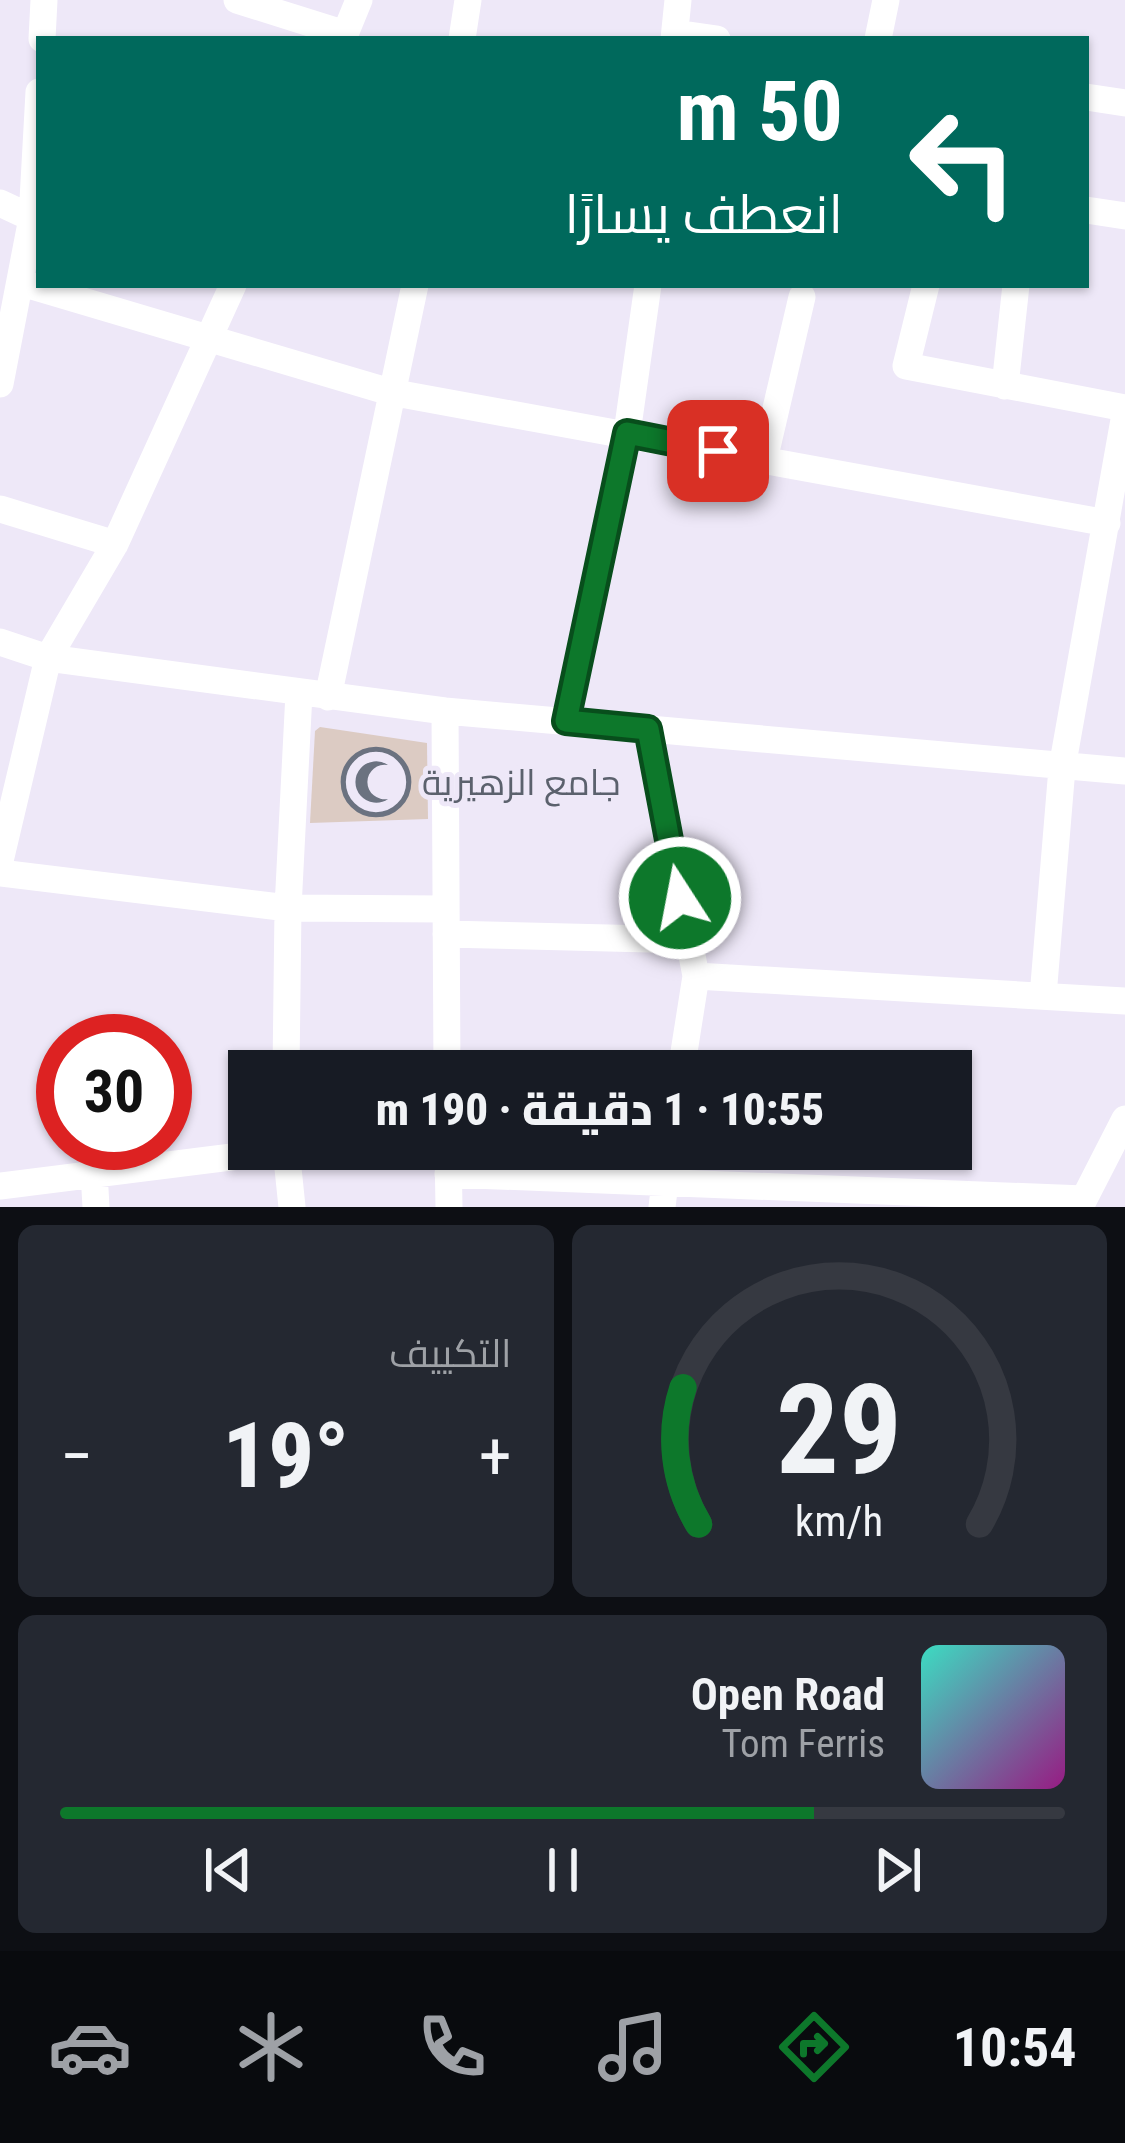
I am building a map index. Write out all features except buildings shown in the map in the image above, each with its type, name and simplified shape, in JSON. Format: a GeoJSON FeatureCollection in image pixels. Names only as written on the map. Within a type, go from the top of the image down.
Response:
{"type":"FeatureCollection","features":[{"type":"Feature","properties":{"kind":"street"},"geometry":{"type":"LineString","coordinates":[[42,36],[44,0]]}},
{"type":"Feature","properties":{"kind":"street"},"geometry":{"type":"LineString","coordinates":[[237,0],[344,36],[359,0]]}},
{"type":"Feature","properties":{"kind":"street"},"geometry":{"type":"LineString","coordinates":[[462,36],[468,0]]}},
{"type":"Feature","properties":{"kind":"street"},"geometry":{"type":"LineString","coordinates":[[674,36],[679,0]]}},
{"type":"Feature","properties":{"kind":"street"},"geometry":{"type":"LineString","coordinates":[[879,36],[886,0]]}},
{"type":"Feature","properties":{"kind":"street"},"geometry":{"type":"LineString","coordinates":[[1089,97],[1125,103]]}},
{"type":"Feature","properties":{"kind":"street"},"geometry":{"type":"LineString","coordinates":[[0,384],[6,333],[22,283],[32,218],[36,146]]}},
{"type":"Feature","properties":{"kind":"street"},"geometry":{"type":"LineString","coordinates":[[0,203],[32,218]]}},
{"type":"Feature","properties":{"kind":"street"},"geometry":{"type":"LineString","coordinates":[[1089,210],[1125,216]]}},
{"type":"Feature","properties":{"kind":"street"},"geometry":{"type":"LineString","coordinates":[[22,283],[36,287]]}},
{"type":"Feature","properties":{"kind":"street"},"geometry":{"type":"LineString","coordinates":[[39,288],[390,392],[1107,523]]}},
{"type":"Feature","properties":{"kind":"street"},"geometry":{"type":"LineString","coordinates":[[0,861],[48,658],[115,544],[232,288]]}},
{"type":"Feature","properties":{"kind":"street"},"geometry":{"type":"LineString","coordinates":[[328,697],[414,288]]}},
{"type":"Feature","properties":{"kind":"street"},"geometry":{"type":"LineString","coordinates":[[566,721],[627,433],[648,288]]}},
{"type":"Feature","properties":{"kind":"street"},"geometry":{"type":"LineString","coordinates":[[925,288],[906,366],[1125,411],[1062,768],[1042,996]]}},
{"type":"Feature","properties":{"kind":"street"},"geometry":{"type":"LineString","coordinates":[[1005,386],[1016,288]]}},
{"type":"Feature","properties":{"kind":"street"},"geometry":{"type":"LineString","coordinates":[[764,460],[802,297]]}},
{"type":"Feature","properties":{"kind":"street"},"geometry":{"type":"LineString","coordinates":[[0,509],[115,544]]}},
{"type":"Feature","properties":{"kind":"street"},"geometry":{"type":"LineString","coordinates":[[0,642],[48,658],[445,711],[1125,771]]}},
{"type":"Feature","properties":{"kind":"street"},"geometry":{"type":"LineString","coordinates":[[286,1050],[299,693]]}},
{"type":"Feature","properties":{"kind":"street"},"geometry":{"type":"LineString","coordinates":[[445,711],[447,1050]]}},
{"type":"Feature","properties":{"kind":"street"},"geometry":{"type":"LineString","coordinates":[[648,729],[696,976],[684,1050]]}},
{"type":"Feature","properties":{"kind":"street"},"geometry":{"type":"LineString","coordinates":[[0,873],[288,908],[688,940]]}},
{"type":"Feature","properties":{"kind":"street"},"geometry":{"type":"LineString","coordinates":[[696,976],[1125,1001]]}},
{"type":"Feature","properties":{"kind":"street"},"geometry":{"type":"LineString","coordinates":[[500,1170],[663,1195],[1082,1203],[1125,1119]]}},
{"type":"Feature","properties":{"kind":"street"},"geometry":{"type":"LineString","coordinates":[[0,1186],[228,1157]]}},
{"type":"Feature","properties":{"kind":"street"},"geometry":{"type":"LineString","coordinates":[[288,1170],[292,1207]]}},
{"type":"Feature","properties":{"kind":"street"},"geometry":{"type":"LineString","coordinates":[[448,1170],[449,1207]]}},
{"type":"Feature","properties":{"kind":"street"},"geometry":{"type":"LineString","coordinates":[[94,1172],[96,1207]]}},
{"type":"Feature","properties":{"kind":"place","name":"جامع الزهيرية"},"geometry":{"type":"Point","coordinates":[376,782]}},
{"type":"Feature","properties":{"kind":"route"},"geometry":{"type":"LineString","coordinates":[[680,898],[648,729],[566,721],[627,433],[718,451]]}}]}
